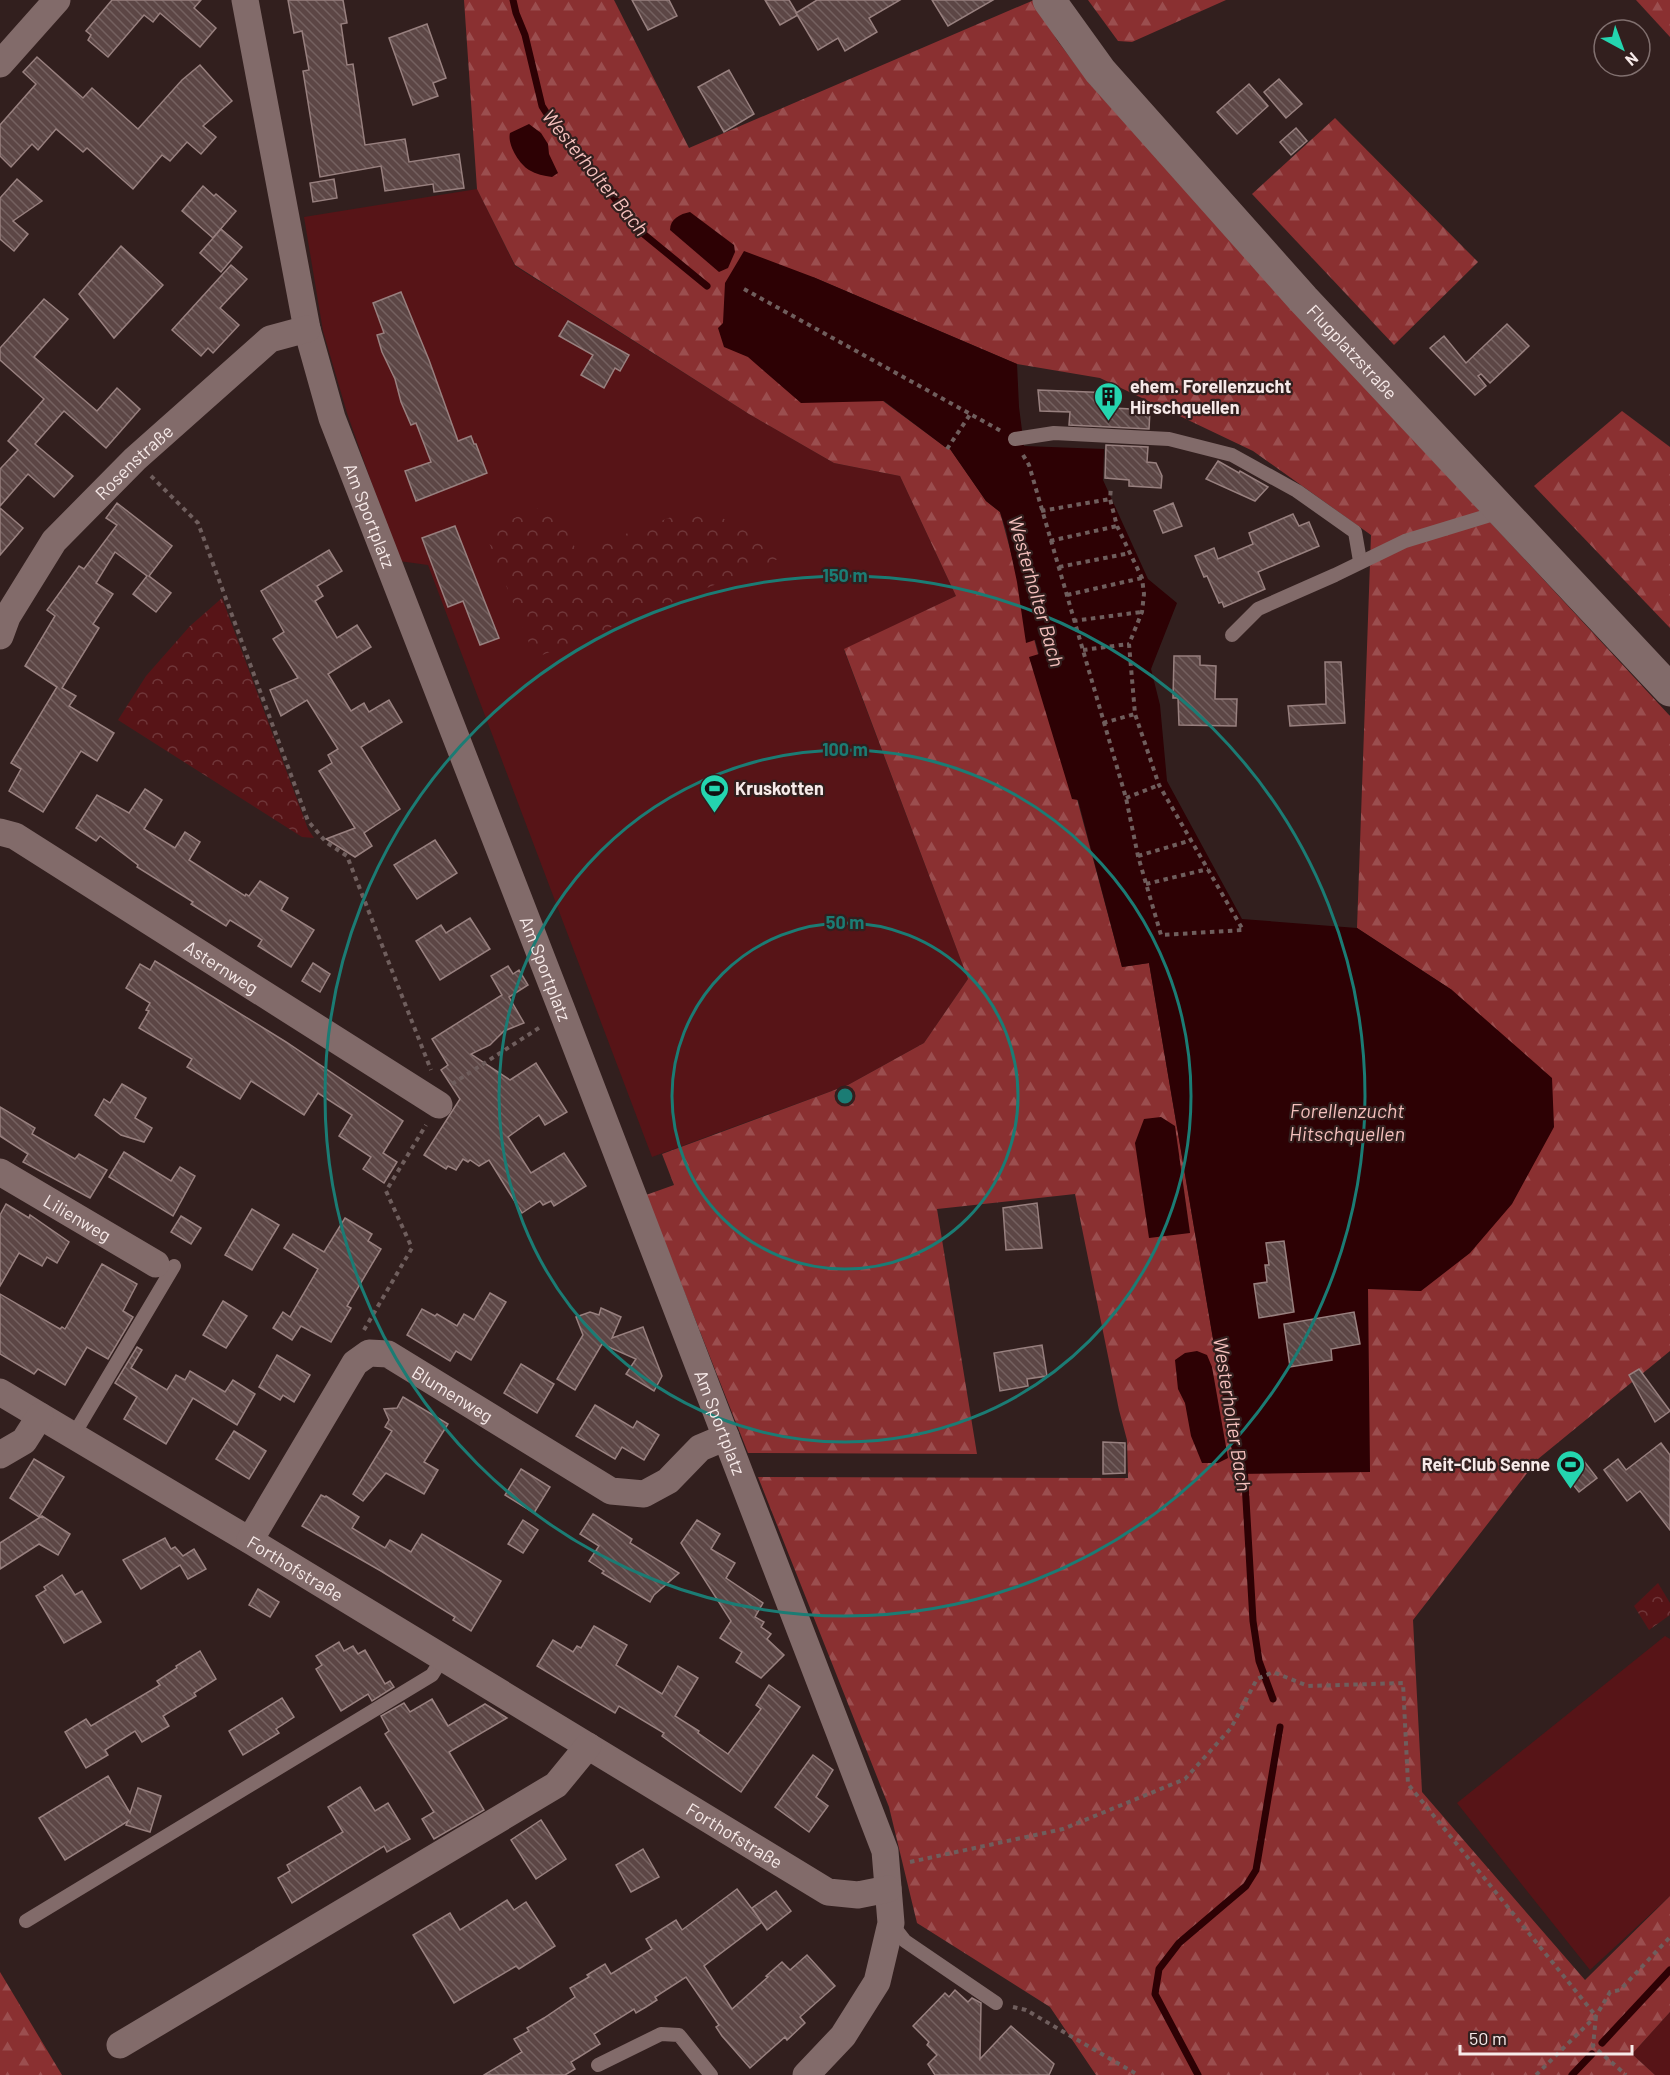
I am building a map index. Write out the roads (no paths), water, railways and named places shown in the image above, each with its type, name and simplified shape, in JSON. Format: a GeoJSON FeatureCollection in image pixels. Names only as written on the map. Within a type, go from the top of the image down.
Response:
{"type":"FeatureCollection","features":[{"type":"Feature","properties":{"kind":"street"},"geometry":{"type":"LineString","coordinates":[[0,64],[57,0]]}},
{"type":"Feature","properties":{"kind":"street","name":"Am Sportplatz"},"geometry":{"type":"LineString","coordinates":[[245,0],[307,328],[332,418],[885,1851],[891,1923],[877,1982],[843,2036],[806,2075]]}},
{"type":"Feature","properties":{"kind":"street","name":"Flugplatzstraße"},"geometry":{"type":"LineString","coordinates":[[1049,0],[1100,71],[1303,299],[1670,690]]}},
{"type":"Feature","properties":{"kind":"street","name":"Rosenstraße"},"geometry":{"type":"LineString","coordinates":[[0,636],[7,617],[54,541],[135,459],[270,339],[307,328]]}},
{"type":"Feature","properties":{"kind":"street","name":"Asternweg"},"geometry":{"type":"LineString","coordinates":[[0,832],[15,836],[440,1098]]}},
{"type":"Feature","properties":{"kind":"street","name":"Lilienweg"},"geometry":{"type":"LineString","coordinates":[[0,1172],[165,1265]]}},
{"type":"Feature","properties":{"kind":"street","name":"Blumenweg"},"geometry":{"type":"LineString","coordinates":[[250,1540],[355,1363],[369,1353],[388,1354],[611,1491],[644,1494],[668,1481],[700,1448],[726,1437]]}},
{"type":"Feature","properties":{"kind":"street","name":"Forthofstraße"},"geometry":{"type":"LineString","coordinates":[[0,1392],[250,1540],[828,1892],[858,1895],[887,1878]]}},
{"type":"Feature","properties":{"kind":"street"},"geometry":{"type":"LineString","coordinates":[[0,1455],[24,1441],[40,1416]]}},
{"type":"Feature","properties":{"kind":"street"},"geometry":{"type":"LineString","coordinates":[[120,2045],[556,1785],[588,1746]]}},
{"type":"Feature","properties":{"kind":"lane"},"geometry":{"type":"LineString","coordinates":[[1015,439],[1054,433],[1169,439],[1232,455],[1297,491],[1355,532],[1360,561]]}},
{"type":"Feature","properties":{"kind":"lane"},"geometry":{"type":"LineString","coordinates":[[1232,635],[1258,609],[1335,575],[1360,561],[1405,541],[1502,511]]}},
{"type":"Feature","properties":{"kind":"lane"},"geometry":{"type":"LineString","coordinates":[[73,1436],[165,1265]]}},
{"type":"Feature","properties":{"kind":"lane"},"geometry":{"type":"LineString","coordinates":[[26,1922],[432,1675],[442,1659]]}},
{"type":"Feature","properties":{"kind":"lane"},"geometry":{"type":"LineString","coordinates":[[891,1923],[905,1941],[996,2003]]}},
{"type":"Feature","properties":{"kind":"lane"},"geometry":{"type":"LineString","coordinates":[[598,2065],[661,2034],[679,2035],[711,2075]]}},
{"type":"Feature","properties":{"kind":"water"},"geometry":{"type":"Polygon","coordinates":[[[529,124],[541,133],[548,144],[549,154],[558,173],[552,177],[529,170],[521,163],[512,148],[510,133],[529,124]]]}},
{"type":"Feature","properties":{"kind":"water"},"geometry":{"type":"Polygon","coordinates":[[[690,212],[734,245],[735,252],[728,268],[719,272],[670,230],[676,218],[690,212]]]}},
{"type":"Feature","properties":{"kind":"water","name":"Forellenzucht Hitschquellen"},"geometry":{"type":"Polygon","coordinates":[[[744,251],[813,277],[1017,364],[1024,446],[1104,449],[1103,480],[1148,579],[1177,603],[1151,669],[1160,705],[1167,781],[1242,919],[1357,928],[1452,990],[1552,1078],[1554,1127],[1512,1204],[1470,1253],[1421,1291],[1368,1289],[1370,1472],[1236,1474],[1149,963],[1122,967],[1078,800],[1072,799],[1029,657],[1039,654],[1035,640],[1026,643],[1017,582],[1000,512],[986,501],[950,449],[884,401],[801,403],[748,357],[724,347],[718,328],[723,323],[725,283],[744,251]]]}},
{"type":"Feature","properties":{"kind":"water"},"geometry":{"type":"Polygon","coordinates":[[[1161,1117],[1175,1126],[1190,1233],[1149,1238],[1135,1143],[1144,1119],[1161,1117]]]}},
{"type":"Feature","properties":{"kind":"water"},"geometry":{"type":"Polygon","coordinates":[[[1197,1351],[1207,1355],[1212,1367],[1228,1458],[1218,1463],[1202,1463],[1191,1436],[1185,1403],[1178,1389],[1175,1360],[1185,1353],[1197,1351]]]}},
{"type":"Feature","properties":{"kind":"waterway","name":"Westerholter Bach"},"geometry":{"type":"LineString","coordinates":[[513,0],[525,35],[542,106],[556,128],[602,181],[635,227],[707,286]]}},
{"type":"Feature","properties":{"kind":"waterway","name":"Westerholter Bach"},"geometry":{"type":"LineString","coordinates":[[1244,1465],[1253,1621],[1259,1661],[1273,1699]]}},
{"type":"Feature","properties":{"kind":"waterway","name":"Westerholter Bach"},"geometry":{"type":"LineString","coordinates":[[1198,2075],[1155,1994],[1159,1969],[1179,1943],[1246,1886],[1256,1870],[1280,1727]]}},
{"type":"Feature","properties":{"kind":"waterway"},"geometry":{"type":"LineString","coordinates":[[1602,2043],[1670,1970]]}},
{"type":"Feature","properties":{"kind":"waterway"},"geometry":{"type":"LineString","coordinates":[[1572,2075],[1592,2054]]}},
{"type":"Feature","properties":{"kind":"place","name":"ehem. Forellenzucht Hirschquellen"},"geometry":{"type":"Point","coordinates":[1109,422]}},
{"type":"Feature","properties":{"kind":"place","name":"Kruskotten"},"geometry":{"type":"Point","coordinates":[714,814]}},
{"type":"Feature","properties":{"kind":"place","name":"Reit-Club Senne"},"geometry":{"type":"Point","coordinates":[1571,1490]}}]}
